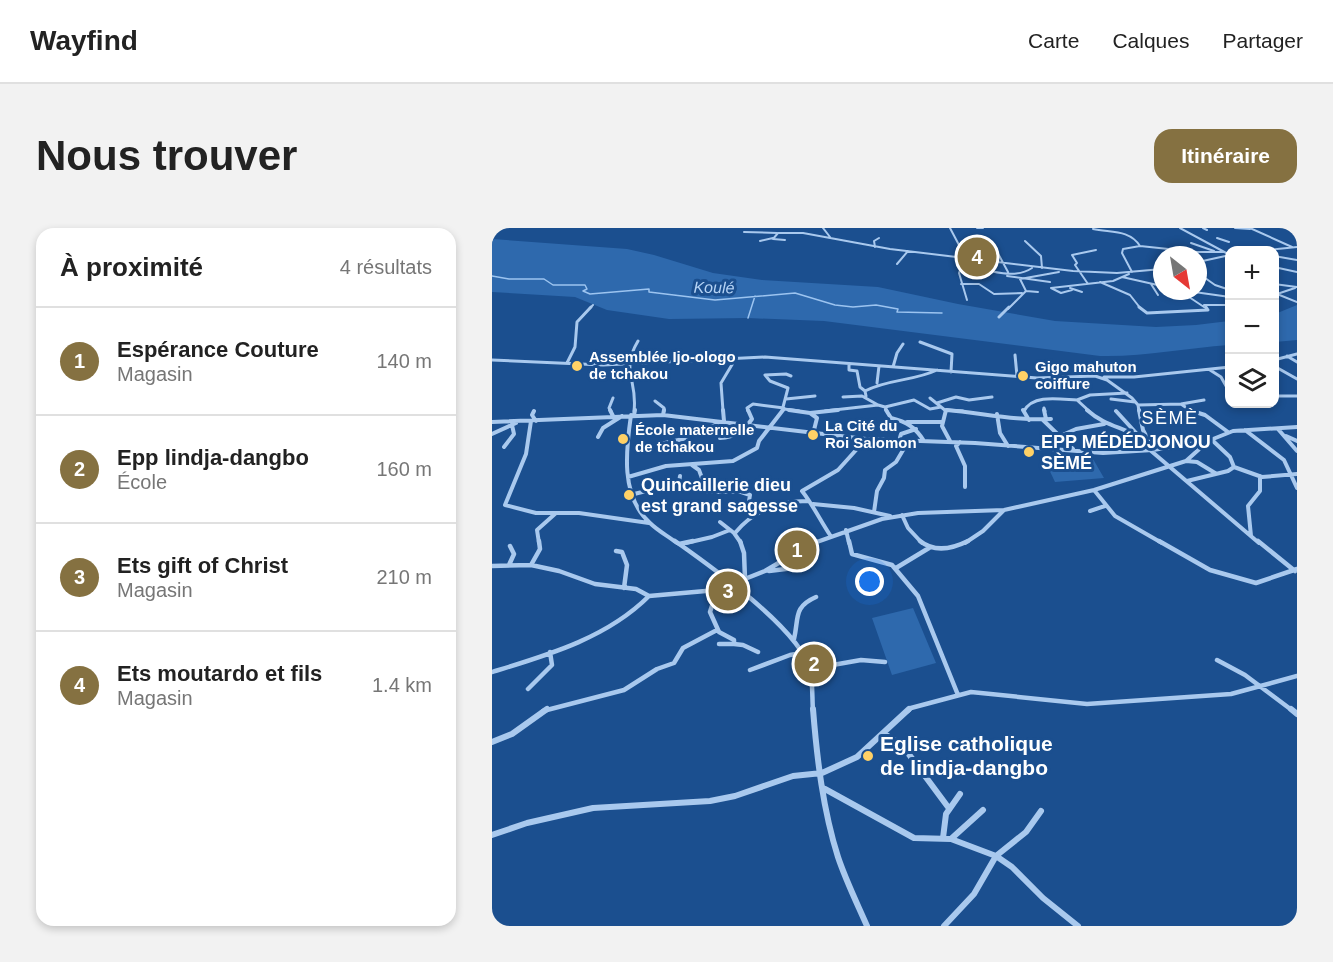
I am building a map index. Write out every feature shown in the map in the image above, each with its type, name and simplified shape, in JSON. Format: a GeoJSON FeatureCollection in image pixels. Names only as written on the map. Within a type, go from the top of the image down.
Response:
{"type":"FeatureCollection","features":[{"type":"Feature","properties":{"kind":"street"},"geometry":{"type":"LineString","coordinates":[[823,228],[830,237]]}},
{"type":"Feature","properties":{"kind":"street"},"geometry":{"type":"LineString","coordinates":[[950,228],[959,246],[975,258]]}},
{"type":"Feature","properties":{"kind":"street"},"geometry":{"type":"LineString","coordinates":[[977,228],[982,228]]}},
{"type":"Feature","properties":{"kind":"street"},"geometry":{"type":"LineString","coordinates":[[1180,228],[1222,252]]}},
{"type":"Feature","properties":{"kind":"street"},"geometry":{"type":"LineString","coordinates":[[1203,228],[1207,230]]}},
{"type":"Feature","properties":{"kind":"street"},"geometry":{"type":"LineString","coordinates":[[1235,228],[1251,229],[1292,247]]}},
{"type":"Feature","properties":{"kind":"street"},"geometry":{"type":"LineString","coordinates":[[1093,229],[1116,229],[1132,237],[1140,246]]}},
{"type":"Feature","properties":{"kind":"street"},"geometry":{"type":"LineString","coordinates":[[744,232],[804,231],[875,247],[1065,271],[1153,270]]}},
{"type":"Feature","properties":{"kind":"street"},"geometry":{"type":"LineString","coordinates":[[760,241],[773,238],[777,233]]}},
{"type":"Feature","properties":{"kind":"street"},"geometry":{"type":"LineString","coordinates":[[773,238],[773,240],[785,240]]}},
{"type":"Feature","properties":{"kind":"street"},"geometry":{"type":"LineString","coordinates":[[875,247],[874,241],[879,238]]}},
{"type":"Feature","properties":{"kind":"street"},"geometry":{"type":"LineString","coordinates":[[1217,238],[1229,242]]}},
{"type":"Feature","properties":{"kind":"street"},"geometry":{"type":"LineString","coordinates":[[1024,241],[1041,256],[1042,268]]}},
{"type":"Feature","properties":{"kind":"street"},"geometry":{"type":"LineString","coordinates":[[1191,243],[1225,253]]}},
{"type":"Feature","properties":{"kind":"street"},"geometry":{"type":"LineString","coordinates":[[994,246],[1008,272]]}},
{"type":"Feature","properties":{"kind":"street"},"geometry":{"type":"LineString","coordinates":[[1132,272],[1122,253],[1123,249],[1140,246],[1197,252],[1222,252]]}},
{"type":"Feature","properties":{"kind":"street"},"geometry":{"type":"LineString","coordinates":[[1279,249],[1297,247]]}},
{"type":"Feature","properties":{"kind":"street"},"geometry":{"type":"LineString","coordinates":[[1088,284],[1082,272],[1075,265],[1077,263],[1072,254],[1096,250]]}},
{"type":"Feature","properties":{"kind":"street"},"geometry":{"type":"LineString","coordinates":[[897,264],[908,252]]}},
{"type":"Feature","properties":{"kind":"street"},"geometry":{"type":"LineString","coordinates":[[1207,260],[1225,256]]}},
{"type":"Feature","properties":{"kind":"street"},"geometry":{"type":"LineString","coordinates":[[963,257],[964,263],[959,273],[967,300]]}},
{"type":"Feature","properties":{"kind":"street"},"geometry":{"type":"LineString","coordinates":[[1279,257],[1297,260]]}},
{"type":"Feature","properties":{"kind":"street"},"geometry":{"type":"LineString","coordinates":[[964,263],[996,272],[1025,273],[1034,267]]}},
{"type":"Feature","properties":{"kind":"street"},"geometry":{"type":"LineString","coordinates":[[1279,268],[1297,272]]}},
{"type":"Feature","properties":{"kind":"street"},"geometry":{"type":"LineString","coordinates":[[1022,278],[1065,271]]}},
{"type":"Feature","properties":{"kind":"street"},"geometry":{"type":"LineString","coordinates":[[1102,282],[1104,272]]}},
{"type":"Feature","properties":{"kind":"street"},"geometry":{"type":"LineString","coordinates":[[1082,292],[1072,290],[1060,293],[1051,288],[1102,282],[1137,272]]}},
{"type":"Feature","properties":{"kind":"street"},"geometry":{"type":"LineString","coordinates":[[1043,274],[1050,282]]}},
{"type":"Feature","properties":{"kind":"street"},"geometry":{"type":"LineString","coordinates":[[1006,276],[1063,286]]}},
{"type":"Feature","properties":{"kind":"street"},"geometry":{"type":"LineString","coordinates":[[1122,277],[1151,284],[1153,287]]}},
{"type":"Feature","properties":{"kind":"street"},"geometry":{"type":"LineString","coordinates":[[1022,278],[1019,281],[1024,292]]}},
{"type":"Feature","properties":{"kind":"street"},"geometry":{"type":"LineString","coordinates":[[1082,284],[1080,283],[1083,278]]}},
{"type":"Feature","properties":{"kind":"street"},"geometry":{"type":"LineString","coordinates":[[1207,279],[1225,288]]}},
{"type":"Feature","properties":{"kind":"street"},"geometry":{"type":"LineString","coordinates":[[1102,282],[1130,295],[1137,306],[1147,312],[1208,310],[1195,300]]}},
{"type":"Feature","properties":{"kind":"street"},"geometry":{"type":"LineString","coordinates":[[961,284],[982,284],[988,286],[994,294],[1038,292]]}},
{"type":"Feature","properties":{"kind":"street"},"geometry":{"type":"LineString","coordinates":[[1279,285],[1297,287]]}},
{"type":"Feature","properties":{"kind":"street"},"geometry":{"type":"LineString","coordinates":[[1068,286],[1072,290]]}},
{"type":"Feature","properties":{"kind":"street"},"geometry":{"type":"LineString","coordinates":[[1279,293],[1297,287]]}},
{"type":"Feature","properties":{"kind":"street"},"geometry":{"type":"LineString","coordinates":[[999,317],[1024,292]]}},
{"type":"Feature","properties":{"kind":"street"},"geometry":{"type":"LineString","coordinates":[[1207,294],[1225,296]]}},
{"type":"Feature","properties":{"kind":"street"},"geometry":{"type":"LineString","coordinates":[[1279,295],[1297,302]]}},
{"type":"Feature","properties":{"kind":"street"},"geometry":{"type":"LineString","coordinates":[[567,363],[574,347],[577,322],[593,305]]}},
{"type":"Feature","properties":{"kind":"street"},"geometry":{"type":"LineString","coordinates":[[1204,305],[1225,305]]}},
{"type":"Feature","properties":{"kind":"street"},"geometry":{"type":"LineString","coordinates":[[638,341],[630,354],[628,364],[636,395],[626,449],[630,495],[640,515],[649,524],[717,571],[794,639],[802,653],[810,669],[822,773],[839,858],[867,926]]}},
{"type":"Feature","properties":{"kind":"street"},"geometry":{"type":"LineString","coordinates":[[920,342],[952,354],[951,372]]}},
{"type":"Feature","properties":{"kind":"street"},"geometry":{"type":"LineString","coordinates":[[893,367],[897,353],[903,344]]}},
{"type":"Feature","properties":{"kind":"street"},"geometry":{"type":"LineString","coordinates":[[1279,359],[1297,354]]}},
{"type":"Feature","properties":{"kind":"street"},"geometry":{"type":"LineString","coordinates":[[1014,355],[1017,376]]}},
{"type":"Feature","properties":{"kind":"street"},"geometry":{"type":"LineString","coordinates":[[1287,356],[1297,362]]}},
{"type":"Feature","properties":{"kind":"street"},"geometry":{"type":"LineString","coordinates":[[492,360],[628,364],[765,357],[1055,379],[1162,374],[1225,368]]}},
{"type":"Feature","properties":{"kind":"street"},"geometry":{"type":"LineString","coordinates":[[724,421],[721,383],[736,358]]}},
{"type":"Feature","properties":{"kind":"street"},"geometry":{"type":"LineString","coordinates":[[849,364],[849,370],[857,371],[860,387],[865,391],[866,396]]}},
{"type":"Feature","properties":{"kind":"street"},"geometry":{"type":"LineString","coordinates":[[877,383],[879,366]]}},
{"type":"Feature","properties":{"kind":"street"},"geometry":{"type":"LineString","coordinates":[[1279,368],[1297,379]]}},
{"type":"Feature","properties":{"kind":"street"},"geometry":{"type":"LineString","coordinates":[[865,391],[877,383],[909,380],[937,370]]}},
{"type":"Feature","properties":{"kind":"street"},"geometry":{"type":"LineString","coordinates":[[1210,370],[1221,377],[1225,384]]}},
{"type":"Feature","properties":{"kind":"street"},"geometry":{"type":"LineString","coordinates":[[628,477],[650,469],[740,459],[757,448],[759,441],[784,408],[788,388],[768,380],[765,375],[786,374],[791,376]]}},
{"type":"Feature","properties":{"kind":"street"},"geometry":{"type":"LineString","coordinates":[[1162,374],[1164,380]]}},
{"type":"Feature","properties":{"kind":"street"},"geometry":{"type":"LineString","coordinates":[[1101,377],[1127,393],[1136,404],[1143,430],[1152,449]]}},
{"type":"Feature","properties":{"kind":"street"},"geometry":{"type":"LineString","coordinates":[[1030,420],[1023,410],[1034,401],[1046,399],[1063,403],[1090,395],[1127,393]]}},
{"type":"Feature","properties":{"kind":"street"},"geometry":{"type":"LineString","coordinates":[[786,399],[815,396]]}},
{"type":"Feature","properties":{"kind":"street"},"geometry":{"type":"LineString","coordinates":[[843,397],[866,396],[885,407],[914,400],[928,408],[1046,421]]}},
{"type":"Feature","properties":{"kind":"street"},"geometry":{"type":"LineString","coordinates":[[1279,396],[1297,396]]}},
{"type":"Feature","properties":{"kind":"street"},"geometry":{"type":"LineString","coordinates":[[937,403],[955,397],[969,400],[992,397]]}},
{"type":"Feature","properties":{"kind":"street"},"geometry":{"type":"LineString","coordinates":[[613,398],[609,408],[613,416]]}},
{"type":"Feature","properties":{"kind":"street"},"geometry":{"type":"LineString","coordinates":[[930,399],[944,409]]}},
{"type":"Feature","properties":{"kind":"street"},"geometry":{"type":"LineString","coordinates":[[1111,399],[1136,404],[1181,404],[1204,400]]}},
{"type":"Feature","properties":{"kind":"street"},"geometry":{"type":"LineString","coordinates":[[1077,400],[1104,424],[1137,434]]}},
{"type":"Feature","properties":{"kind":"street"},"geometry":{"type":"LineString","coordinates":[[655,401],[664,408],[663,415]]}},
{"type":"Feature","properties":{"kind":"street"},"geometry":{"type":"LineString","coordinates":[[720,438],[739,436],[752,419],[747,408],[753,404],[810,413],[878,405]]}},
{"type":"Feature","properties":{"kind":"street"},"geometry":{"type":"LineString","coordinates":[[1181,404],[1193,412],[1208,417],[1228,432]]}},
{"type":"Feature","properties":{"kind":"street"},"geometry":{"type":"LineString","coordinates":[[885,407],[891,418],[907,422],[941,422]]}},
{"type":"Feature","properties":{"kind":"street"},"geometry":{"type":"LineString","coordinates":[[1044,408],[1046,421],[1058,437],[1073,450]]}},
{"type":"Feature","properties":{"kind":"street"},"geometry":{"type":"LineString","coordinates":[[944,409],[941,422],[946,436],[954,443],[965,466],[965,488]]}},
{"type":"Feature","properties":{"kind":"street"},"geometry":{"type":"LineString","coordinates":[[534,411],[525,462],[515,488],[505,503],[536,513],[596,515],[649,524]]}},
{"type":"Feature","properties":{"kind":"street"},"geometry":{"type":"LineString","coordinates":[[1116,411],[1186,481],[1296,571]]}},
{"type":"Feature","properties":{"kind":"street"},"geometry":{"type":"LineString","coordinates":[[810,413],[818,420],[813,434]]}},
{"type":"Feature","properties":{"kind":"street"},"geometry":{"type":"LineString","coordinates":[[598,437],[603,428],[623,415]]}},
{"type":"Feature","properties":{"kind":"street"},"geometry":{"type":"LineString","coordinates":[[492,422],[663,415],[866,439],[939,441],[1103,453],[1210,441],[1230,457],[1234,467],[1260,476],[1275,477],[1294,474]]}},
{"type":"Feature","properties":{"kind":"street"},"geometry":{"type":"LineString","coordinates":[[996,416],[1001,436],[1008,446]]}},
{"type":"Feature","properties":{"kind":"street"},"geometry":{"type":"LineString","coordinates":[[656,445],[688,438],[701,429],[724,421]]}},
{"type":"Feature","properties":{"kind":"street"},"geometry":{"type":"LineString","coordinates":[[492,434],[519,422]]}},
{"type":"Feature","properties":{"kind":"street"},"geometry":{"type":"LineString","coordinates":[[907,422],[916,429],[924,441]]}},
{"type":"Feature","properties":{"kind":"street"},"geometry":{"type":"LineString","coordinates":[[1058,437],[1081,428],[1104,424]]}},
{"type":"Feature","properties":{"kind":"street"},"geometry":{"type":"LineString","coordinates":[[504,447],[513,434],[512,425]]}},
{"type":"Feature","properties":{"kind":"street"},"geometry":{"type":"LineString","coordinates":[[492,566],[531,565],[559,571],[595,584],[636,589],[649,596],[717,590],[765,571],[830,535],[892,516],[1004,510],[1094,490],[1186,461],[1210,441],[1228,432],[1297,427]]}},
{"type":"Feature","properties":{"kind":"street"},"geometry":{"type":"LineString","coordinates":[[899,441],[901,434],[916,429]]}},
{"type":"Feature","properties":{"kind":"street"},"geometry":{"type":"LineString","coordinates":[[1278,429],[1297,451]]}},
{"type":"Feature","properties":{"kind":"street"},"geometry":{"type":"LineString","coordinates":[[1245,430],[1284,460],[1294,474],[1297,488]]}},
{"type":"Feature","properties":{"kind":"street"},"geometry":{"type":"LineString","coordinates":[[1284,435],[1297,441]]}},
{"type":"Feature","properties":{"kind":"street"},"geometry":{"type":"LineString","coordinates":[[939,441],[946,436]]}},
{"type":"Feature","properties":{"kind":"street"},"geometry":{"type":"LineString","coordinates":[[830,535],[802,491],[827,480],[842,469],[866,439]]}},
{"type":"Feature","properties":{"kind":"street"},"geometry":{"type":"LineString","coordinates":[[874,512],[877,490],[884,478],[885,470],[896,462],[909,440]]}},
{"type":"Feature","properties":{"kind":"street"},"geometry":{"type":"LineString","coordinates":[[1191,457],[1215,473]]}},
{"type":"Feature","properties":{"kind":"street"},"geometry":{"type":"LineString","coordinates":[[1186,461],[1197,462]]}},
{"type":"Feature","properties":{"kind":"street"},"geometry":{"type":"LineString","coordinates":[[690,464],[699,471],[707,492],[741,492],[750,495],[749,501]]}},
{"type":"Feature","properties":{"kind":"street"},"geometry":{"type":"LineString","coordinates":[[1186,481],[1228,471],[1234,467]]}},
{"type":"Feature","properties":{"kind":"street"},"geometry":{"type":"LineString","coordinates":[[1228,471],[1232,478]]}},
{"type":"Feature","properties":{"kind":"street"},"geometry":{"type":"LineString","coordinates":[[630,495],[679,483],[680,476]]}},
{"type":"Feature","properties":{"kind":"street"},"geometry":{"type":"LineString","coordinates":[[1251,536],[1248,506],[1260,491],[1260,476]]}},
{"type":"Feature","properties":{"kind":"street"},"geometry":{"type":"LineString","coordinates":[[1094,490],[1105,506],[1124,520],[1221,574],[1256,583],[1296,571]]}},
{"type":"Feature","properties":{"kind":"street"},"geometry":{"type":"LineString","coordinates":[[679,544],[733,531],[771,506],[787,501],[810,502],[892,516]]}},
{"type":"Feature","properties":{"kind":"street"},"geometry":{"type":"LineString","coordinates":[[1090,512],[1105,506]]}},
{"type":"Feature","properties":{"kind":"street"},"geometry":{"type":"LineString","coordinates":[[896,568],[930,548],[955,545],[969,540],[983,531],[1004,510]]}},
{"type":"Feature","properties":{"kind":"street"},"geometry":{"type":"LineString","coordinates":[[531,565],[540,549],[537,530],[556,513]]}},
{"type":"Feature","properties":{"kind":"street"},"geometry":{"type":"LineString","coordinates":[[902,515],[913,537],[920,544],[930,548]]}},
{"type":"Feature","properties":{"kind":"street"},"geometry":{"type":"LineString","coordinates":[[720,522],[733,531],[743,543],[746,579]]}},
{"type":"Feature","properties":{"kind":"street"},"geometry":{"type":"LineString","coordinates":[[846,530],[848,543],[855,556],[888,562],[896,568],[921,600],[958,695]]}},
{"type":"Feature","properties":{"kind":"street"},"geometry":{"type":"LineString","coordinates":[[509,566],[514,554],[510,546]]}},
{"type":"Feature","properties":{"kind":"street"},"geometry":{"type":"LineString","coordinates":[[616,551],[622,552],[627,558],[624,588]]}},
{"type":"Feature","properties":{"kind":"street"},"geometry":{"type":"LineString","coordinates":[[765,571],[802,567]]}},
{"type":"Feature","properties":{"kind":"street"},"geometry":{"type":"LineString","coordinates":[[717,590],[710,612],[717,630],[734,640],[734,644]]}},
{"type":"Feature","properties":{"kind":"street"},"geometry":{"type":"LineString","coordinates":[[492,672],[550,652],[623,620],[640,608],[649,596]]}},
{"type":"Feature","properties":{"kind":"street"},"geometry":{"type":"LineString","coordinates":[[794,639],[800,605],[816,597]]}},
{"type":"Feature","properties":{"kind":"street"},"geometry":{"type":"LineString","coordinates":[[492,742],[512,734],[533,720],[539,713],[550,708],[565,707],[596,696],[624,690],[657,669],[674,663],[683,648],[717,630]]}},
{"type":"Feature","properties":{"kind":"street"},"geometry":{"type":"LineString","coordinates":[[718,644],[743,645],[758,652]]}},
{"type":"Feature","properties":{"kind":"street"},"geometry":{"type":"LineString","coordinates":[[528,689],[552,665],[550,652]]}},
{"type":"Feature","properties":{"kind":"street"},"geometry":{"type":"LineString","coordinates":[[750,670],[790,655],[802,653]]}},
{"type":"Feature","properties":{"kind":"street"},"geometry":{"type":"LineString","coordinates":[[810,669],[861,660],[885,662]]}},
{"type":"Feature","properties":{"kind":"street"},"geometry":{"type":"LineString","coordinates":[[1216,660],[1239,671],[1297,714]]}},
{"type":"Feature","properties":{"kind":"street"},"geometry":{"type":"LineString","coordinates":[[492,835],[527,823],[593,808],[710,801],[735,796],[793,776],[822,773],[857,757],[911,708],[958,695],[986,693],[1087,704],[1218,696],[1297,676]]}},
{"type":"Feature","properties":{"kind":"street"},"geometry":{"type":"LineString","coordinates":[[883,733],[902,745],[948,807]]}},
{"type":"Feature","properties":{"kind":"street"},"geometry":{"type":"LineString","coordinates":[[825,789],[914,838],[951,839],[996,856],[1012,867],[1056,910],[1078,926]]}},
{"type":"Feature","properties":{"kind":"street"},"geometry":{"type":"LineString","coordinates":[[943,838],[942,826],[948,807],[960,794]]}},
{"type":"Feature","properties":{"kind":"street"},"geometry":{"type":"LineString","coordinates":[[951,839],[983,810]]}},
{"type":"Feature","properties":{"kind":"street"},"geometry":{"type":"LineString","coordinates":[[945,926],[974,894],[996,856],[1026,832],[1041,811]]}},
{"type":"Feature","properties":{"kind":"shaded area"},"geometry":{"type":"Polygon","coordinates":[[[492,239],[627,249],[713,273],[762,280],[878,287],[1055,321],[1156,327],[1225,321],[1225,345],[1149,354],[1100,356],[824,321],[748,318],[669,319],[607,310],[575,297],[492,292],[492,239]]]}},
{"type":"Feature","properties":{"kind":"shaded area"},"geometry":{"type":"Polygon","coordinates":[[[1297,305],[1297,340],[1279,342],[1279,312],[1297,305]]]}},
{"type":"Feature","properties":{"kind":"shaded area"},"geometry":{"type":"Polygon","coordinates":[[[1093,459],[1104,478],[1055,482],[1046,463],[1093,459]]]}},
{"type":"Feature","properties":{"kind":"shaded area"},"geometry":{"type":"Polygon","coordinates":[[[913,608],[936,663],[892,675],[872,618],[913,608]]]}},
{"type":"Feature","properties":{"kind":"waterway","name":"Koulé"},"geometry":{"type":"LineString","coordinates":[[492,276],[509,279],[544,279],[553,285],[585,285],[587,289],[583,291],[590,294],[649,289],[649,292],[715,300],[755,297]]}},
{"type":"Feature","properties":{"kind":"waterway","name":"Koulé"},"geometry":{"type":"LineString","coordinates":[[755,297],[795,293],[835,305],[853,307],[876,305],[898,309],[897,312],[942,313]]}},
{"type":"Feature","properties":{"kind":"waterway"},"geometry":{"type":"LineString","coordinates":[[748,318],[755,297]]}},
{"type":"Feature","properties":{"kind":"place","name":"Ets moutardo et fils"},"geometry":{"type":"Point","coordinates":[977,257]}},
{"type":"Feature","properties":{"kind":"place","name":"Assemblée Ijo-ologo de tchakou"},"geometry":{"type":"Point","coordinates":[577,366]}},
{"type":"Feature","properties":{"kind":"place","name":"Gigo mahuton coiffure"},"geometry":{"type":"Point","coordinates":[1023,376]}},
{"type":"Feature","properties":{"kind":"place","name":"La Cité du Roi Salomon"},"geometry":{"type":"Point","coordinates":[813,435]}},
{"type":"Feature","properties":{"kind":"place","name":"École maternelle de tchakou"},"geometry":{"type":"Point","coordinates":[623,439]}},
{"type":"Feature","properties":{"kind":"place","name":"EPP MÉDÉDJONOU SÈMÉ"},"geometry":{"type":"Point","coordinates":[1029,452]}},
{"type":"Feature","properties":{"kind":"place","name":"Quincaillerie dieu est grand sagesse"},"geometry":{"type":"Point","coordinates":[629,495]}},
{"type":"Feature","properties":{"kind":"place","name":"Espérance Couture"},"geometry":{"type":"Point","coordinates":[797,550]}},
{"type":"Feature","properties":{"kind":"place","name":"Ets gift of Christ"},"geometry":{"type":"Point","coordinates":[728,591]}},
{"type":"Feature","properties":{"kind":"place","name":"Epp lindja-dangbo"},"geometry":{"type":"Point","coordinates":[814,664]}},
{"type":"Feature","properties":{"kind":"place","name":"Eglise catholique de lindja-dangbo"},"geometry":{"type":"Point","coordinates":[868,756]}},
{"type":"Feature","properties":{"kind":"district","name":"SÈMÈ"},"geometry":{"type":"Point","coordinates":[1170,418]}}]}
